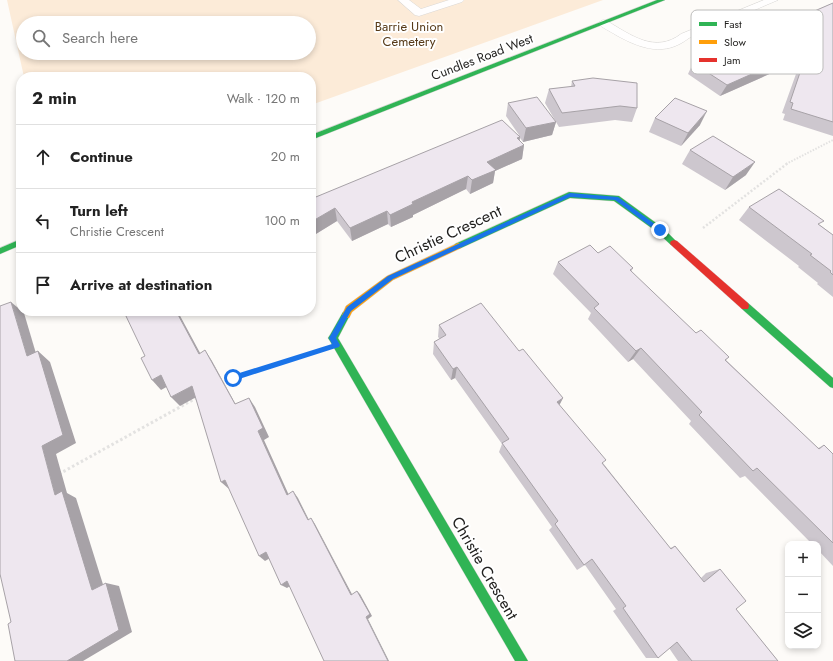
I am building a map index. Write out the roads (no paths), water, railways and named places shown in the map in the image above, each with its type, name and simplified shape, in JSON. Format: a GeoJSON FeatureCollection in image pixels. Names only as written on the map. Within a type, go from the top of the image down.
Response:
{"type":"FeatureCollection","features":[{"type":"Feature","properties":{"kind":"street","name":"Cundles Road West"},"geometry":{"type":"LineString","coordinates":[[316,136],[662,0]]}},
{"type":"Feature","properties":{"kind":"street","name":"Christie Crescent"},"geometry":{"type":"LineString","coordinates":[[522,661],[333,338],[349,309],[390,278],[570,195],[616,198],[660,230],[833,384]]}},
{"type":"Feature","properties":{"kind":"street"},"geometry":{"type":"LineString","coordinates":[[0,251],[16,244]]}},
{"type":"Feature","properties":{"kind":"lane"},"geometry":{"type":"LineString","coordinates":[[403,0],[419,13],[459,0]]}},
{"type":"Feature","properties":{"kind":"lane"},"geometry":{"type":"LineString","coordinates":[[749,10],[773,0]]}},
{"type":"Feature","properties":{"kind":"lane"},"geometry":{"type":"LineString","coordinates":[[603,23],[639,43],[656,46],[672,45],[691,34]]}},
{"type":"Feature","properties":{"kind":"park label","name":"Barrie Union Cemetery"},"geometry":{"type":"Point","coordinates":[409,34]}}]}
